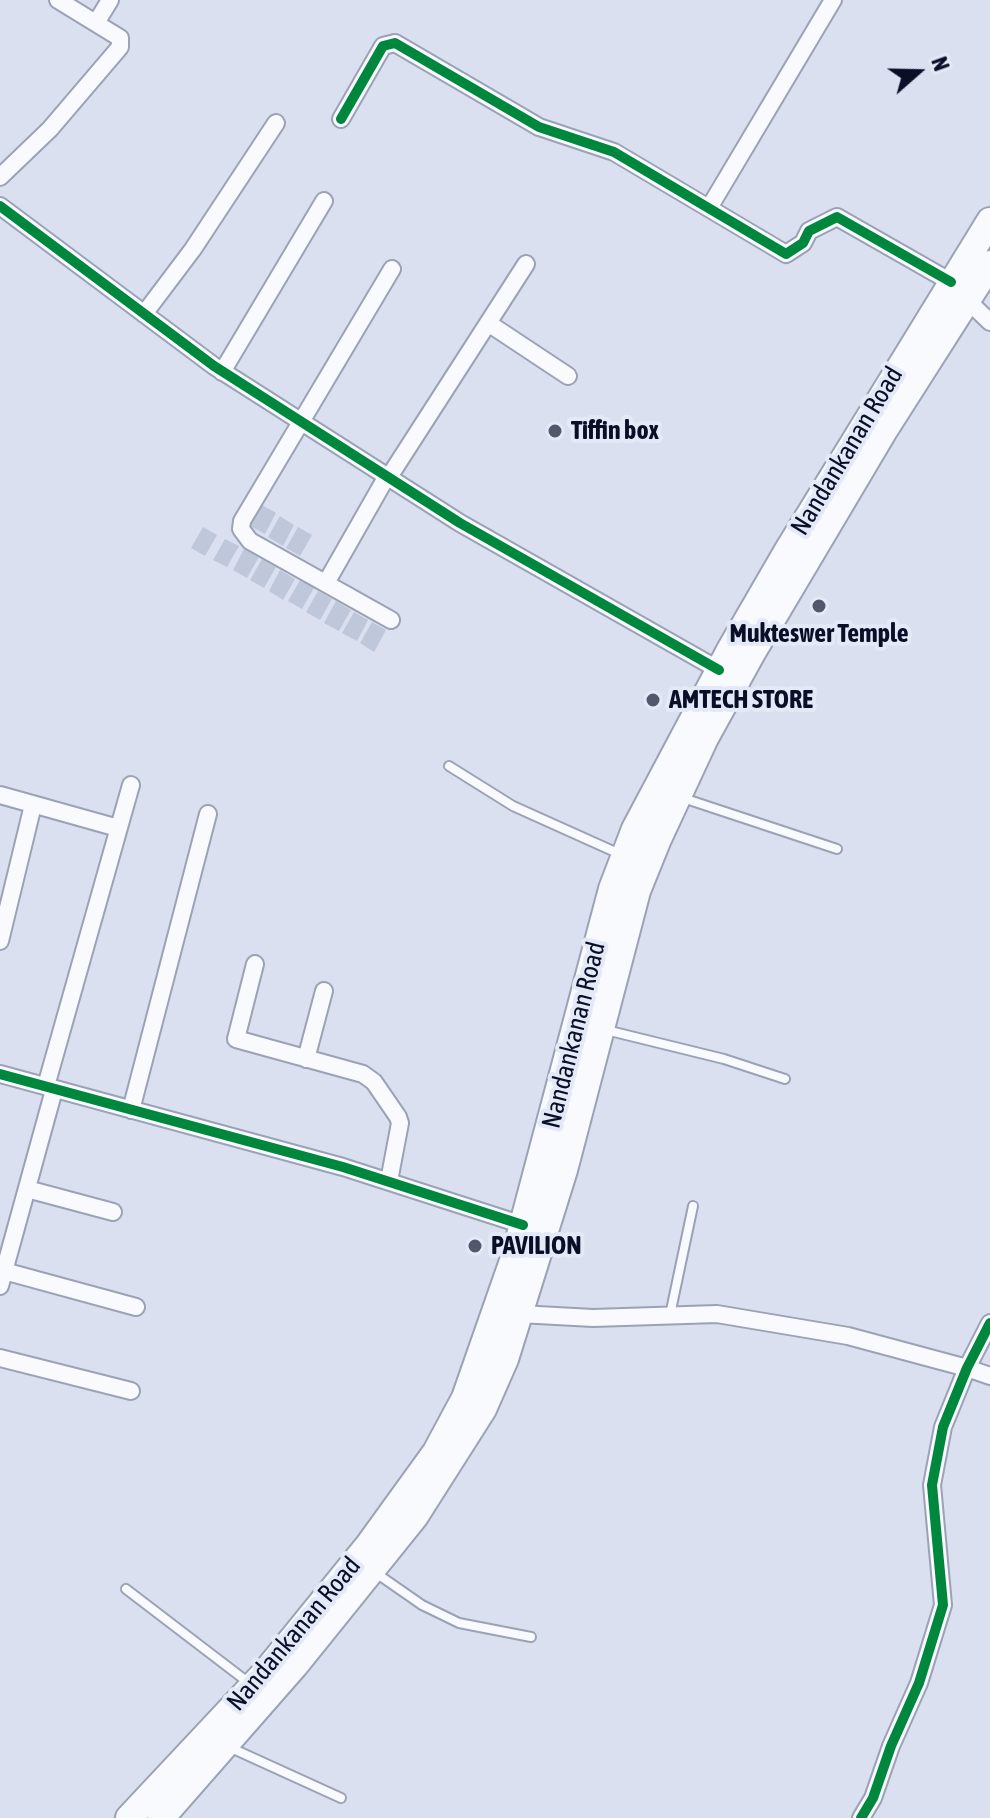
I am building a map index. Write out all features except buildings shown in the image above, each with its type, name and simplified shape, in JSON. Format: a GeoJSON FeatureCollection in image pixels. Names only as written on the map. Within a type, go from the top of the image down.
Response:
{"type":"FeatureCollection","features":[{"type":"Feature","properties":{"kind":"main road","name":"Nandankanan Road"},"geometry":{"type":"LineString","coordinates":[[161,1818],[179,1782],[368,1546],[436,1452],[465,1398],[523,1225],[550,1176],[601,1029],[637,891],[678,797],[705,738],[753,651],[883,432],[959,291],[990,221]]}},
{"type":"Feature","properties":{"kind":"main road","name":"Nandankanan Road"},"geometry":{"type":"LineString","coordinates":[[129,1818],[226,1745],[415,1516],[483,1409],[505,1359],[519,1314],[612,889],[635,829],[719,670],[810,512],[959,291],[990,264]]}},
{"type":"Feature","properties":{"kind":"street"},"geometry":{"type":"LineString","coordinates":[[0,177],[50,129],[120,47],[120,38],[58,0]]}},
{"type":"Feature","properties":{"kind":"street"},"geometry":{"type":"LineString","coordinates":[[96,23],[110,0]]}},
{"type":"Feature","properties":{"kind":"street"},"geometry":{"type":"LineString","coordinates":[[709,208],[833,0]]}},
{"type":"Feature","properties":{"kind":"street"},"geometry":{"type":"LineString","coordinates":[[341,119],[383,46],[395,43],[539,127],[614,152],[786,254],[803,243],[809,231],[837,217],[959,291],[990,322]]}},
{"type":"Feature","properties":{"kind":"street"},"geometry":{"type":"LineString","coordinates":[[144,314],[193,249],[276,123]]}},
{"type":"Feature","properties":{"kind":"street"},"geometry":{"type":"LineString","coordinates":[[222,372],[324,201]]}},
{"type":"Feature","properties":{"kind":"street"},"geometry":{"type":"LineString","coordinates":[[0,206],[222,372],[471,530],[719,670]]}},
{"type":"Feature","properties":{"kind":"street"},"geometry":{"type":"LineString","coordinates":[[326,583],[388,476],[526,264]]}},
{"type":"Feature","properties":{"kind":"street"},"geometry":{"type":"LineString","coordinates":[[391,620],[250,541],[241,529],[242,521],[392,269]]}},
{"type":"Feature","properties":{"kind":"street"},"geometry":{"type":"LineString","coordinates":[[488,323],[568,376]]}},
{"type":"Feature","properties":{"kind":"street"},"geometry":{"type":"LineString","coordinates":[[131,785],[50,1088],[27,1189],[1,1276],[136,1307]]}},
{"type":"Feature","properties":{"kind":"street"},"geometry":{"type":"LineString","coordinates":[[0,795],[118,828]]}},
{"type":"Feature","properties":{"kind":"street"},"geometry":{"type":"LineString","coordinates":[[0,941],[6,883],[33,805]]}},
{"type":"Feature","properties":{"kind":"street"},"geometry":{"type":"LineString","coordinates":[[131,1110],[208,814]]}},
{"type":"Feature","properties":{"kind":"street"},"geometry":{"type":"LineString","coordinates":[[255,964],[236,1039],[369,1077],[398,1117],[400,1130],[389,1181]]}},
{"type":"Feature","properties":{"kind":"street"},"geometry":{"type":"LineString","coordinates":[[306,1059],[324,991]]}},
{"type":"Feature","properties":{"kind":"street"},"geometry":{"type":"LineString","coordinates":[[0,1074],[389,1181],[523,1225]]}},
{"type":"Feature","properties":{"kind":"street"},"geometry":{"type":"LineString","coordinates":[[27,1189],[113,1212]]}},
{"type":"Feature","properties":{"kind":"street"},"geometry":{"type":"LineString","coordinates":[[519,1314],[593,1318],[717,1314],[808,1328],[990,1376]]}},
{"type":"Feature","properties":{"kind":"street"},"geometry":{"type":"LineString","coordinates":[[861,1818],[873,1798],[891,1746],[919,1683],[943,1605],[932,1485],[943,1427],[967,1368],[990,1323]]}},
{"type":"Feature","properties":{"kind":"street"},"geometry":{"type":"LineString","coordinates":[[0,1358],[131,1391]]}},
{"type":"Feature","properties":{"kind":"lane"},"geometry":{"type":"LineString","coordinates":[[449,766],[513,806],[625,856]]}},
{"type":"Feature","properties":{"kind":"lane"},"geometry":{"type":"LineString","coordinates":[[678,797],[837,849]]}},
{"type":"Feature","properties":{"kind":"lane"},"geometry":{"type":"LineString","coordinates":[[601,1029],[724,1059],[785,1079]]}},
{"type":"Feature","properties":{"kind":"lane"},"geometry":{"type":"LineString","coordinates":[[670,1316],[693,1206]]}},
{"type":"Feature","properties":{"kind":"lane"},"geometry":{"type":"LineString","coordinates":[[372,1570],[422,1605],[459,1623],[531,1637]]}},
{"type":"Feature","properties":{"kind":"lane"},"geometry":{"type":"LineString","coordinates":[[126,1589],[253,1686]]}},
{"type":"Feature","properties":{"kind":"lane"},"geometry":{"type":"LineString","coordinates":[[226,1745],[341,1798]]}},
{"type":"Feature","properties":{"kind":"cycle path"},"geometry":{"type":"LineString","coordinates":[[341,119],[383,46],[395,43],[539,127],[614,152],[786,254],[803,243],[809,231],[837,217],[951,282]]}},
{"type":"Feature","properties":{"kind":"cycle path"},"geometry":{"type":"LineString","coordinates":[[0,206],[214,366],[460,523],[719,670]]}},
{"type":"Feature","properties":{"kind":"cycle path"},"geometry":{"type":"LineString","coordinates":[[0,1074],[343,1167],[523,1225]]}},
{"type":"Feature","properties":{"kind":"cycle path"},"geometry":{"type":"LineString","coordinates":[[861,1818],[873,1798],[891,1746],[919,1683],[943,1605],[932,1485],[943,1427],[967,1368],[990,1323]]}},
{"type":"Feature","properties":{"kind":"place","name":"Tiffin box"},"geometry":{"type":"Point","coordinates":[555,431]}},
{"type":"Feature","properties":{"kind":"place","name":"Mukteswer Temple"},"geometry":{"type":"Point","coordinates":[819,606]}},
{"type":"Feature","properties":{"kind":"place","name":"AMTECH STORE"},"geometry":{"type":"Point","coordinates":[653,700]}},
{"type":"Feature","properties":{"kind":"place","name":"PAVILION"},"geometry":{"type":"Point","coordinates":[475,1246]}}]}
